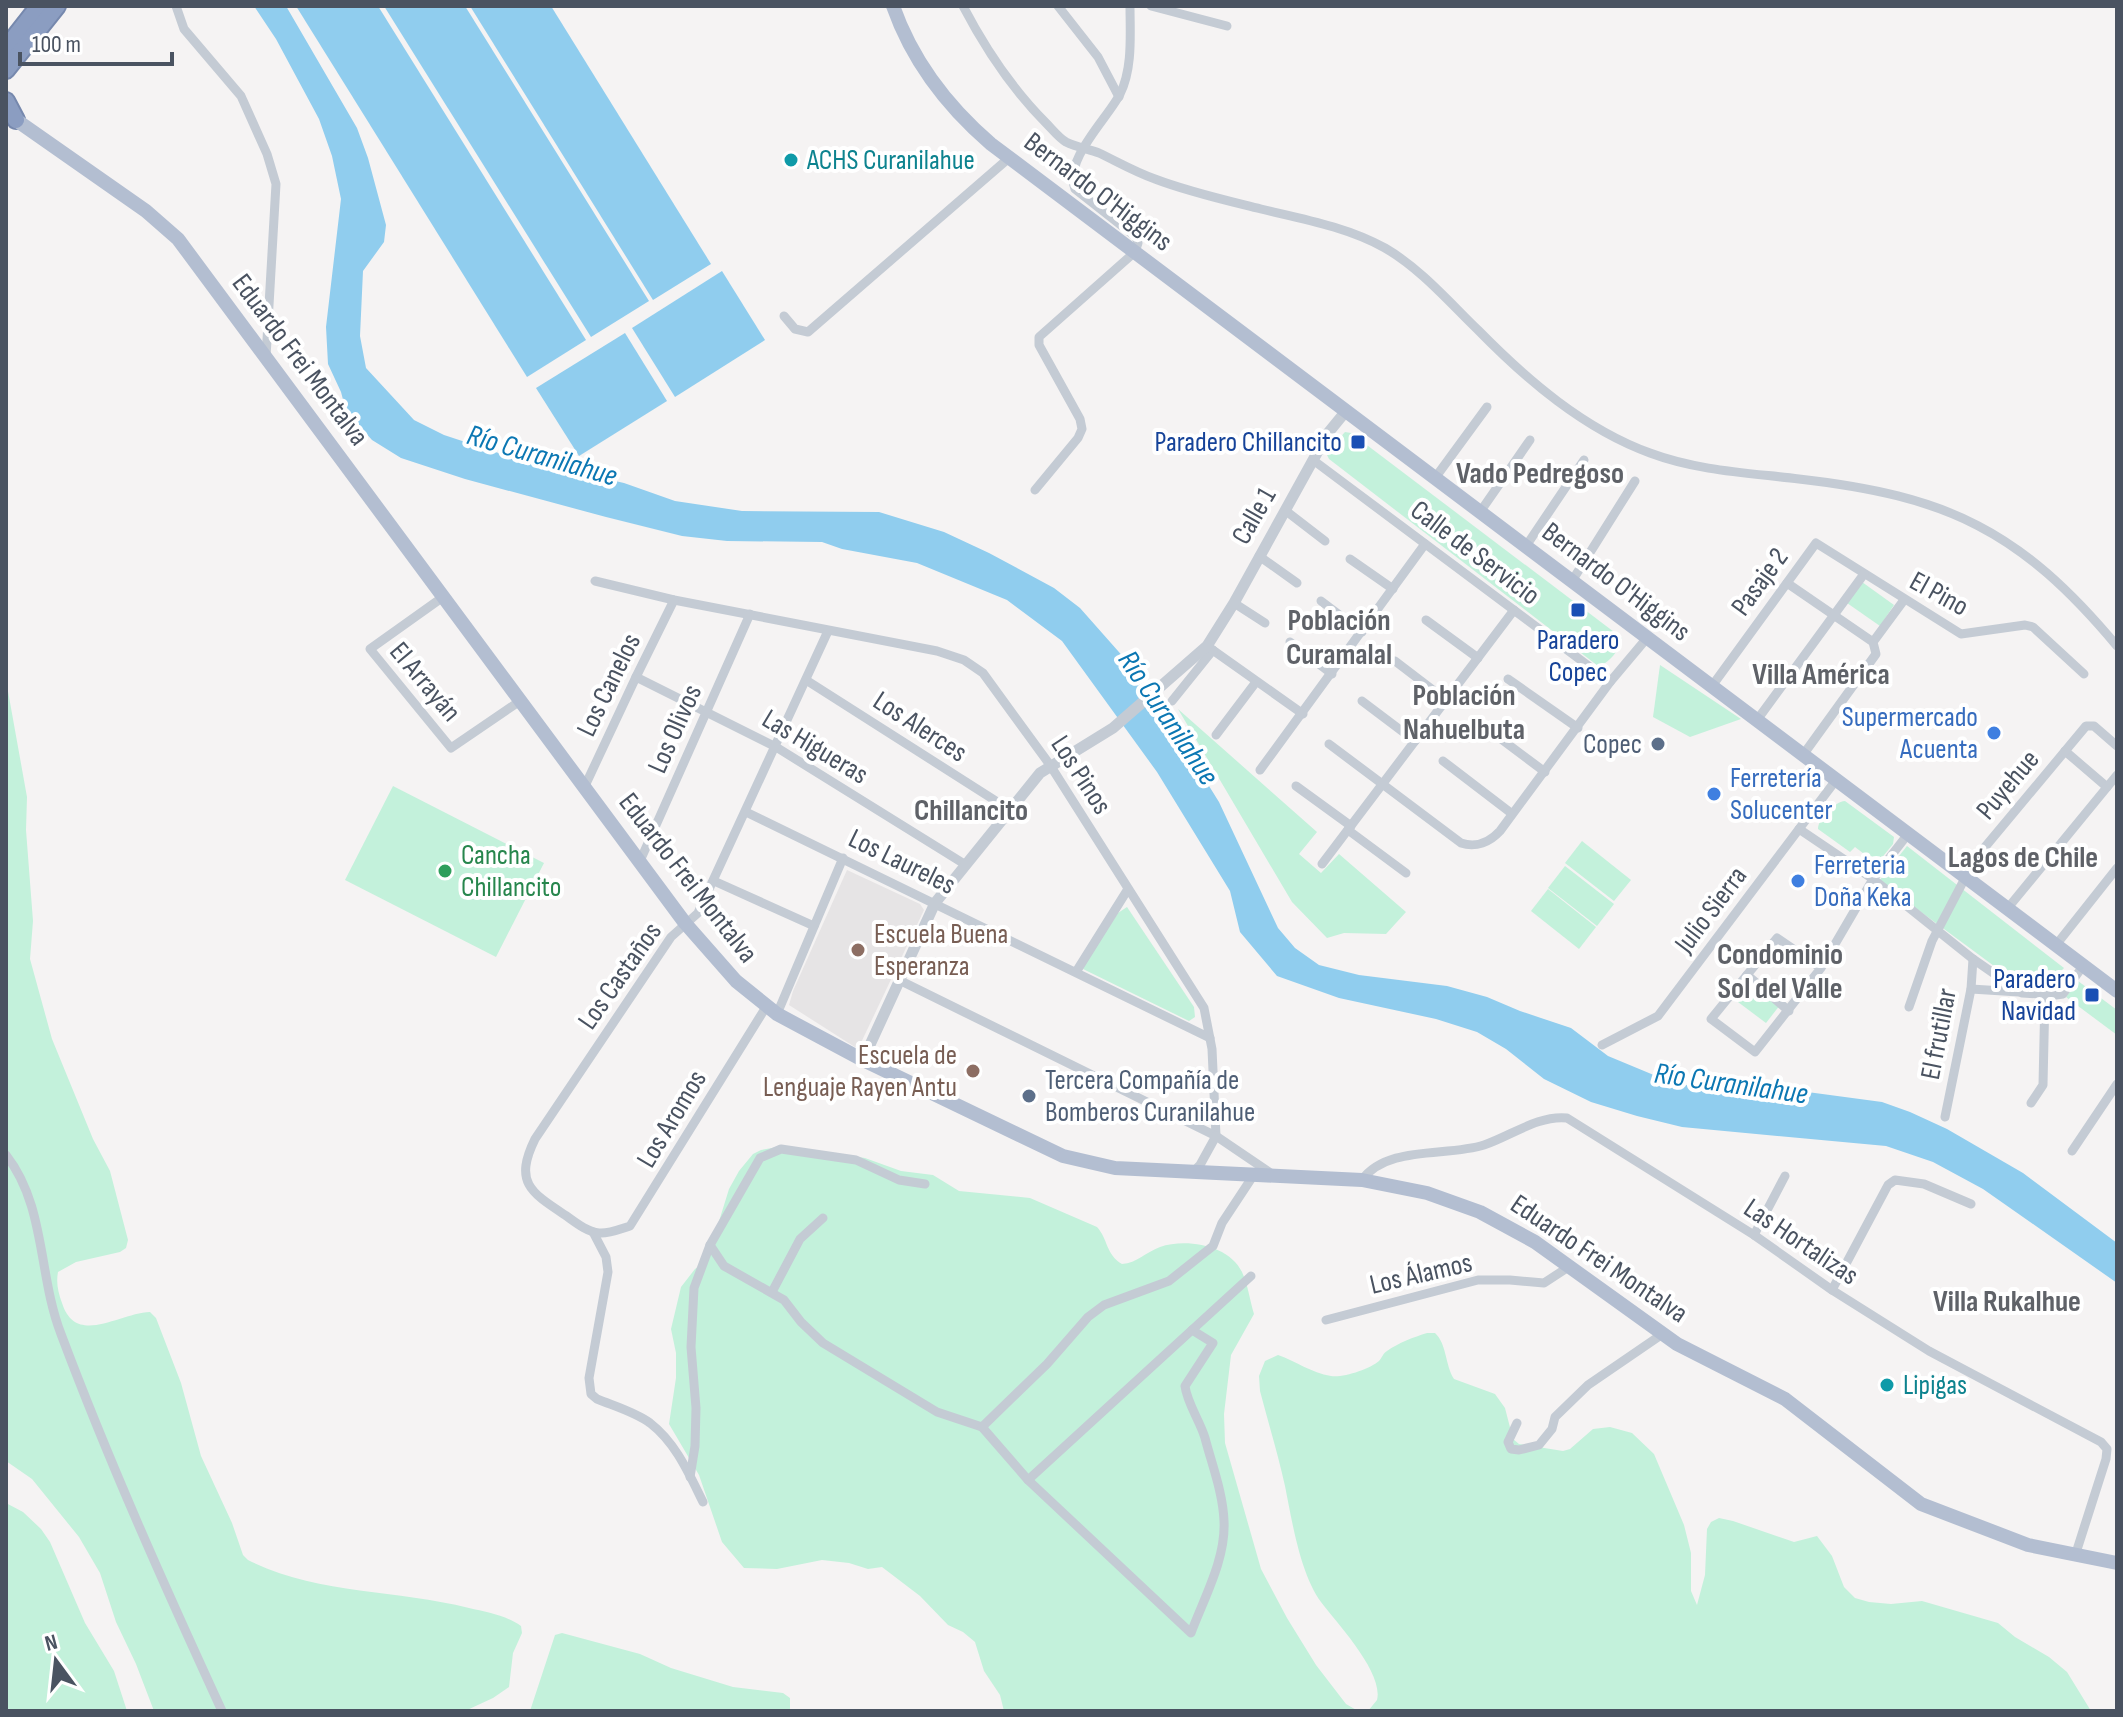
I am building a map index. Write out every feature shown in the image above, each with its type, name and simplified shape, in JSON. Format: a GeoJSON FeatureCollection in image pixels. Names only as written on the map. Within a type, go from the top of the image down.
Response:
{"type":"FeatureCollection","features":[{"type":"Feature","properties":{"kind":"highway"},"geometry":{"type":"LineString","coordinates":[[6,48],[39,6]]}},
{"type":"Feature","properties":{"kind":"highway"},"geometry":{"type":"LineString","coordinates":[[6,70],[57,6]]}},
{"type":"Feature","properties":{"kind":"highway"},"geometry":{"type":"LineString","coordinates":[[6,101],[11,118]]}},
{"type":"Feature","properties":{"kind":"main road","name":"Bernardo O'Higgins"},"geometry":{"type":"LineString","coordinates":[[893,6],[913,50],[948,101],[966,122],[1009,158],[2117,991]]}},
{"type":"Feature","properties":{"kind":"main road","name":"Eduardo Frei Montalva"},"geometry":{"type":"LineString","coordinates":[[11,118],[146,211],[178,239],[685,923],[721,966],[771,1011],[863,1060],[1063,1156],[1115,1168],[1362,1180],[1427,1193],[1480,1212],[1526,1236],[1661,1335],[1785,1399],[1921,1504],[2028,1545],[2117,1563]]}},
{"type":"Feature","properties":{"kind":"street"},"geometry":{"type":"LineString","coordinates":[[176,6],[184,29],[241,96],[267,154],[276,184],[266,357]]}},
{"type":"Feature","properties":{"kind":"street"},"geometry":{"type":"LineString","coordinates":[[963,6],[1002,74],[1027,105],[1064,142],[1084,147],[1170,185],[1340,229],[1385,249],[1431,284],[1543,390],[1609,434],[1649,453],[1695,466],[1880,490],[1923,501],[1966,518],[2049,574],[2087,610],[2117,646]]}},
{"type":"Feature","properties":{"kind":"street"},"geometry":{"type":"LineString","coordinates":[[1058,6],[1098,57],[1119,97]]}},
{"type":"Feature","properties":{"kind":"street"},"geometry":{"type":"LineString","coordinates":[[1035,490],[1082,429],[1080,419],[1039,345],[1039,337],[1135,252],[1138,243],[1136,237],[1074,187],[1073,177],[1084,147],[1119,97],[1128,64],[1130,6]]}},
{"type":"Feature","properties":{"kind":"street"},"geometry":{"type":"LineString","coordinates":[[1151,6],[1227,26]]}},
{"type":"Feature","properties":{"kind":"street"},"geometry":{"type":"LineString","coordinates":[[784,316],[795,329],[808,332],[1009,158]]}},
{"type":"Feature","properties":{"kind":"street"},"geometry":{"type":"LineString","coordinates":[[1435,478],[1487,407]]}},
{"type":"Feature","properties":{"kind":"street","name":"Calle 1"},"geometry":{"type":"LineString","coordinates":[[863,1060],[935,903],[1040,773],[1113,728],[1210,648],[1328,433],[1346,411]]}},
{"type":"Feature","properties":{"kind":"street"},"geometry":{"type":"LineString","coordinates":[[1480,512],[1530,440]]}},
{"type":"Feature","properties":{"kind":"street","name":"Calle de Servicio"},"geometry":{"type":"LineString","coordinates":[[1313,460],[1610,682]]}},
{"type":"Feature","properties":{"kind":"street"},"geometry":{"type":"LineString","coordinates":[[1526,546],[1584,460]]}},
{"type":"Feature","properties":{"kind":"street"},"geometry":{"type":"LineString","coordinates":[[1572,581],[1635,481]]}},
{"type":"Feature","properties":{"kind":"street"},"geometry":{"type":"LineString","coordinates":[[1286,511],[1325,541]]}},
{"type":"Feature","properties":{"kind":"street","name":"El Pino"},"geometry":{"type":"LineString","coordinates":[[1816,543],[1963,635],[2030,626],[2084,674]]}},
{"type":"Feature","properties":{"kind":"street","name":"Pasaje 2"},"geometry":{"type":"LineString","coordinates":[[1712,686],[1816,543]]}},
{"type":"Feature","properties":{"kind":"street"},"geometry":{"type":"LineString","coordinates":[[1260,770],[1425,544]]}},
{"type":"Feature","properties":{"kind":"street"},"geometry":{"type":"LineString","coordinates":[[1259,556],[1297,583]]}},
{"type":"Feature","properties":{"kind":"street"},"geometry":{"type":"LineString","coordinates":[[1350,559],[1393,589]]}},
{"type":"Feature","properties":{"kind":"street"},"geometry":{"type":"LineString","coordinates":[[1757,720],[1864,574]]}},
{"type":"Feature","properties":{"kind":"street","name":"Los Pinos"},"geometry":{"type":"LineString","coordinates":[[595,581],[674,600],[937,651],[964,660],[983,673],[1050,765],[1204,1008],[1210,1038],[1216,1136]]}},
{"type":"Feature","properties":{"kind":"street"},"geometry":{"type":"LineString","coordinates":[[1787,583],[1873,642],[1876,654],[1803,755]]}},
{"type":"Feature","properties":{"kind":"street","name":"El Arrayán"},"geometry":{"type":"LineString","coordinates":[[443,597],[370,649],[451,748],[520,701]]}},
{"type":"Feature","properties":{"kind":"street","name":"Los Canelos"},"geometry":{"type":"LineString","coordinates":[[584,788],[674,600]]}},
{"type":"Feature","properties":{"kind":"street"},"geometry":{"type":"LineString","coordinates":[[1873,642],[1904,600]]}},
{"type":"Feature","properties":{"kind":"street"},"geometry":{"type":"LineString","coordinates":[[1321,601],[1362,632]]}},
{"type":"Feature","properties":{"kind":"street"},"geometry":{"type":"LineString","coordinates":[[1234,603],[1265,623]]}},
{"type":"Feature","properties":{"kind":"street"},"geometry":{"type":"LineString","coordinates":[[1322,864],[1514,610]]}},
{"type":"Feature","properties":{"kind":"street","name":"Los Olivos"},"geometry":{"type":"LineString","coordinates":[[640,861],[750,614]]}},
{"type":"Feature","properties":{"kind":"street"},"geometry":{"type":"LineString","coordinates":[[1426,620],[1478,658]]}},
{"type":"Feature","properties":{"kind":"street","name":"Los Castaños"},"geometry":{"type":"LineString","coordinates":[[596,1232],[538,1197],[528,1187],[524,1167],[527,1155],[671,937],[698,913],[828,631]]}},
{"type":"Feature","properties":{"kind":"street"},"geometry":{"type":"LineString","coordinates":[[1329,744],[1461,843],[1477,844],[1493,838],[1610,682],[1647,638]]}},
{"type":"Feature","properties":{"kind":"street"},"geometry":{"type":"LineString","coordinates":[[1290,642],[1332,674]]}},
{"type":"Feature","properties":{"kind":"street"},"geometry":{"type":"LineString","coordinates":[[1172,701],[1210,648],[1303,714]]}},
{"type":"Feature","properties":{"kind":"street"},"geometry":{"type":"LineString","coordinates":[[1395,661],[1446,700]]}},
{"type":"Feature","properties":{"kind":"street","name":"Las Higueras"},"geometry":{"type":"LineString","coordinates":[[636,677],[776,747],[966,865]]}},
{"type":"Feature","properties":{"kind":"street"},"geometry":{"type":"LineString","coordinates":[[1508,679],[1578,728]]}},
{"type":"Feature","properties":{"kind":"street","name":"Los Alerces"},"geometry":{"type":"LineString","coordinates":[[806,680],[1010,810]]}},
{"type":"Feature","properties":{"kind":"street"},"geometry":{"type":"LineString","coordinates":[[1216,735],[1256,682]]}},
{"type":"Feature","properties":{"kind":"street"},"geometry":{"type":"LineString","coordinates":[[1362,701],[1415,741]]}},
{"type":"Feature","properties":{"kind":"street"},"geometry":{"type":"LineString","coordinates":[[1477,721],[1545,772]]}},
{"type":"Feature","properties":{"kind":"street","name":"Puyehue"},"geometry":{"type":"LineString","coordinates":[[1909,1007],[1937,931],[1975,859],[2089,725],[2117,746]]}},
{"type":"Feature","properties":{"kind":"street"},"geometry":{"type":"LineString","coordinates":[[2065,751],[2107,787]]}},
{"type":"Feature","properties":{"kind":"street"},"geometry":{"type":"LineString","coordinates":[[1443,761],[1511,813]]}},
{"type":"Feature","properties":{"kind":"street"},"geometry":{"type":"LineString","coordinates":[[2007,909],[2117,775]]}},
{"type":"Feature","properties":{"kind":"street","name":"Julio Sierra"},"geometry":{"type":"LineString","coordinates":[[1602,1045],[1658,1016],[1836,780]]}},
{"type":"Feature","properties":{"kind":"street"},"geometry":{"type":"LineString","coordinates":[[1296,786],[1406,873]]}},
{"type":"Feature","properties":{"kind":"street","name":"Los Laureles"},"geometry":{"type":"LineString","coordinates":[[746,812],[1210,1038]]}},
{"type":"Feature","properties":{"kind":"street"},"geometry":{"type":"LineString","coordinates":[[1799,829],[1873,879],[1973,959],[2022,993]]}},
{"type":"Feature","properties":{"kind":"street"},"geometry":{"type":"LineString","coordinates":[[1821,968],[1777,938],[1711,1019],[1755,1052],[1821,968],[1873,879],[1908,834]]}},
{"type":"Feature","properties":{"kind":"street","name":"Los Aromos"},"geometry":{"type":"LineString","coordinates":[[596,1232],[630,1226],[639,1215],[771,1011],[814,926],[843,858]]}},
{"type":"Feature","properties":{"kind":"street"},"geometry":{"type":"LineString","coordinates":[[2056,945],[2117,868]]}},
{"type":"Feature","properties":{"kind":"street"},"geometry":{"type":"LineString","coordinates":[[714,881],[814,926]]}},
{"type":"Feature","properties":{"kind":"street"},"geometry":{"type":"LineString","coordinates":[[1076,972],[1128,889]]}},
{"type":"Feature","properties":{"kind":"street","name":"El frutillar"},"geometry":{"type":"LineString","coordinates":[[1945,1117],[1971,989],[1973,959]]}},
{"type":"Feature","properties":{"kind":"street"},"geometry":{"type":"LineString","coordinates":[[1971,989],[2063,994],[2083,966]]}},
{"type":"Feature","properties":{"kind":"street"},"geometry":{"type":"LineString","coordinates":[[1747,975],[1789,1011]]}},
{"type":"Feature","properties":{"kind":"street"},"geometry":{"type":"LineString","coordinates":[[899,980],[1216,1136],[1272,1174]]}},
{"type":"Feature","properties":{"kind":"street"},"geometry":{"type":"LineString","coordinates":[[2031,1103],[2043,1085],[2045,994]]}},
{"type":"Feature","properties":{"kind":"street"},"geometry":{"type":"LineString","coordinates":[[2072,1151],[2117,1084]]}},
{"type":"Feature","properties":{"kind":"street","name":"Las Hortalizas"},"geometry":{"type":"LineString","coordinates":[[1362,1180],[1379,1166],[1404,1156],[1468,1149],[1547,1119],[1567,1118],[1754,1235],[1832,1290],[1929,1351],[2097,1438],[2104,1445],[2106,1459],[2075,1556]]}},
{"type":"Feature","properties":{"kind":"street"},"geometry":{"type":"LineString","coordinates":[[1191,1173],[1200,1165],[1216,1136]]}},
{"type":"Feature","properties":{"kind":"street"},"geometry":{"type":"LineString","coordinates":[[690,1477],[696,1408],[691,1347],[694,1288],[710,1245],[760,1158],[781,1149],[856,1160],[899,1180],[925,1184]]}},
{"type":"Feature","properties":{"kind":"street"},"geometry":{"type":"LineString","coordinates":[[6,1155],[30,1197],[49,1297],[61,1335],[133,1513],[222,1711]]}},
{"type":"Feature","properties":{"kind":"street"},"geometry":{"type":"LineString","coordinates":[[982,1427],[1047,1364],[1088,1317],[1104,1305],[1169,1281],[1213,1246],[1222,1223],[1255,1173]]}},
{"type":"Feature","properties":{"kind":"street"},"geometry":{"type":"LineString","coordinates":[[1754,1235],[1785,1176]]}},
{"type":"Feature","properties":{"kind":"street"},"geometry":{"type":"LineString","coordinates":[[1832,1290],[1888,1185],[1895,1180],[1924,1184],[1971,1204]]}},
{"type":"Feature","properties":{"kind":"street"},"geometry":{"type":"LineString","coordinates":[[772,1292],[800,1239],[823,1218]]}},
{"type":"Feature","properties":{"kind":"street"},"geometry":{"type":"LineString","coordinates":[[596,1232],[608,1272],[589,1378],[591,1394],[648,1422],[677,1452],[703,1502]]}},
{"type":"Feature","properties":{"kind":"street"},"geometry":{"type":"LineString","coordinates":[[710,1245],[724,1266],[784,1300],[823,1343],[937,1412],[982,1427],[1028,1480],[1191,1633],[1219,1558],[1225,1524],[1201,1422],[1185,1386],[1213,1343],[1192,1330]]}},
{"type":"Feature","properties":{"kind":"street","name":"Los Álamos"},"geometry":{"type":"LineString","coordinates":[[1326,1320],[1478,1280],[1544,1283],[1570,1266]]}},
{"type":"Feature","properties":{"kind":"street"},"geometry":{"type":"LineString","coordinates":[[1028,1480],[1251,1276]]}},
{"type":"Feature","properties":{"kind":"street"},"geometry":{"type":"LineString","coordinates":[[1517,1423],[1508,1442],[1511,1449],[1539,1445],[1552,1429],[1555,1417],[1588,1385],[1661,1335]]}},
{"type":"Feature","properties":{"kind":"shaded area","name":"Escuela Buena Esperanza"},"geometry":{"type":"Polygon","coordinates":[[[847,870],[920,904],[924,910],[858,1049],[789,1005],[847,870]]]}},
{"type":"Feature","properties":{"kind":"green space"},"geometry":{"type":"Polygon","coordinates":[[[1345,432],[1351,433],[1622,638],[1613,655],[1598,666],[1329,459],[1326,453],[1345,432]]]}},
{"type":"Feature","properties":{"kind":"green space"},"geometry":{"type":"Polygon","coordinates":[[[1862,582],[1894,605],[1880,626],[1847,603],[1862,582]]]}},
{"type":"Feature","properties":{"kind":"green space"},"geometry":{"type":"Polygon","coordinates":[[[1660,665],[1741,719],[1690,737],[1653,717],[1660,665]]]}},
{"type":"Feature","properties":{"kind":"green space"},"geometry":{"type":"Polygon","coordinates":[[[6,680],[27,797],[26,830],[33,921],[30,959],[52,1039],[93,1139],[110,1171],[128,1240],[126,1248],[120,1252],[76,1262],[58,1272],[62,1303],[77,1323],[88,1325],[150,1312],[156,1318],[181,1383],[201,1456],[243,1555],[248,1560],[301,1580],[441,1602],[496,1614],[521,1626],[522,1633],[513,1653],[509,1687],[465,1711],[154,1711],[116,1622],[100,1573],[79,1537],[32,1479],[6,1461],[6,680]]]}},
{"type":"Feature","properties":{"kind":"green space"},"geometry":{"type":"Polygon","coordinates":[[[1178,709],[1317,832],[1299,854],[1321,873],[1339,854],[1406,912],[1386,934],[1344,933],[1327,938],[1292,902],[1178,709]]]}},
{"type":"Feature","properties":{"kind":"green space","name":"Cancha Chillancito"},"geometry":{"type":"Polygon","coordinates":[[[393,786],[544,863],[496,957],[345,880],[393,786]]]}},
{"type":"Feature","properties":{"kind":"green space"},"geometry":{"type":"Polygon","coordinates":[[[1845,801],[1894,837],[1893,844],[1880,860],[1872,860],[1855,847],[1850,852],[1818,829],[1827,812],[1845,801]]]}},
{"type":"Feature","properties":{"kind":"green space"},"geometry":{"type":"Polygon","coordinates":[[[1582,841],[1631,880],[1614,901],[1565,863],[1582,841]]]}},
{"type":"Feature","properties":{"kind":"green space"},"geometry":{"type":"Polygon","coordinates":[[[1907,846],[2064,968],[2048,985],[2013,980],[1879,881],[1907,846]]]}},
{"type":"Feature","properties":{"kind":"green space"},"geometry":{"type":"Polygon","coordinates":[[[1565,866],[1614,904],[1597,926],[1548,888],[1565,866]]]}},
{"type":"Feature","properties":{"kind":"green space"},"geometry":{"type":"Polygon","coordinates":[[[1548,889],[1596,927],[1579,949],[1531,911],[1548,889]]]}},
{"type":"Feature","properties":{"kind":"green space"},"geometry":{"type":"Polygon","coordinates":[[[1127,907],[1194,1007],[1195,1017],[1189,1021],[1083,969],[1118,913],[1127,907]]]}},
{"type":"Feature","properties":{"kind":"green space"},"geometry":{"type":"Polygon","coordinates":[[[1749,981],[1780,1005],[1766,1023],[1734,999],[1749,981]]]}},
{"type":"Feature","properties":{"kind":"green space"},"geometry":{"type":"Polygon","coordinates":[[[2078,981],[2117,1010],[2117,1035],[2066,997],[2078,981]]]}},
{"type":"Feature","properties":{"kind":"green space"},"geometry":{"type":"Polygon","coordinates":[[[783,1146],[865,1158],[901,1171],[933,1175],[959,1191],[1030,1198],[1097,1227],[1113,1256],[1122,1264],[1160,1247],[1182,1243],[1217,1250],[1236,1263],[1244,1277],[1254,1314],[1231,1355],[1224,1414],[1225,1443],[1261,1569],[1316,1665],[1346,1704],[1358,1711],[1004,1711],[1000,1695],[984,1671],[975,1642],[948,1625],[920,1596],[882,1567],[868,1569],[822,1560],[777,1569],[744,1568],[722,1542],[699,1475],[669,1424],[676,1378],[676,1353],[671,1329],[681,1287],[695,1269],[707,1260],[729,1189],[739,1171],[753,1154],[783,1146]]]}},
{"type":"Feature","properties":{"kind":"green space"},"geometry":{"type":"Polygon","coordinates":[[[1435,1333],[1439,1338],[1454,1379],[1495,1394],[1505,1408],[1513,1439],[1519,1444],[1563,1451],[1570,1449],[1593,1429],[1610,1427],[1632,1433],[1654,1454],[1684,1525],[1691,1553],[1691,1591],[1697,1605],[1705,1575],[1707,1529],[1711,1522],[1719,1518],[1733,1521],[1794,1542],[1817,1536],[1832,1556],[1844,1587],[1855,1598],[1891,1604],[1922,1601],[1998,1623],[2067,1672],[2091,1711],[1368,1711],[1377,1700],[1373,1676],[1358,1649],[1321,1602],[1302,1562],[1260,1391],[1259,1376],[1265,1361],[1278,1355],[1324,1374],[1349,1374],[1375,1364],[1396,1345],[1435,1333]]]}},
{"type":"Feature","properties":{"kind":"green space"},"geometry":{"type":"Polygon","coordinates":[[[6,1503],[23,1512],[50,1542],[85,1623],[114,1671],[127,1711],[6,1711],[6,1503]]]}},
{"type":"Feature","properties":{"kind":"green space"},"geometry":{"type":"Polygon","coordinates":[[[562,1633],[640,1654],[671,1668],[733,1687],[783,1693],[790,1698],[790,1711],[530,1711],[555,1635],[562,1633]]]}},
{"type":"Feature","properties":{"kind":"water"},"geometry":{"type":"Polygon","coordinates":[[[254,6],[286,6],[357,128],[386,225],[384,242],[363,271],[360,336],[366,368],[414,420],[444,435],[514,458],[624,483],[675,501],[742,511],[879,512],[944,532],[989,553],[1054,588],[1080,608],[1141,677],[1219,802],[1278,928],[1295,948],[1319,965],[1359,975],[1447,986],[1487,997],[1571,1028],[1608,1056],[1673,1083],[1719,1090],[1800,1091],[1882,1102],[1910,1112],[1947,1129],[2023,1173],[2117,1243],[2117,1283],[1983,1189],[1933,1162],[1886,1146],[1682,1127],[1637,1116],[1591,1102],[1544,1079],[1506,1049],[1477,1032],[1436,1019],[1339,998],[1277,976],[1240,932],[1230,891],[1157,772],[1062,641],[1007,600],[917,563],[842,549],[822,542],[727,541],[682,536],[606,517],[465,479],[401,458],[372,440],[346,411],[328,364],[326,327],[341,199],[332,156],[319,119],[276,39],[254,6]]]}},
{"type":"Feature","properties":{"kind":"water"},"geometry":{"type":"Polygon","coordinates":[[[296,6],[378,6],[586,340],[527,377],[296,6]]]}},
{"type":"Feature","properties":{"kind":"water"},"geometry":{"type":"Polygon","coordinates":[[[384,6],[465,6],[649,301],[591,337],[384,6]]]}},
{"type":"Feature","properties":{"kind":"water"},"geometry":{"type":"Polygon","coordinates":[[[470,6],[551,6],[711,264],[653,300],[470,6]]]}},
{"type":"Feature","properties":{"kind":"water"},"geometry":{"type":"Polygon","coordinates":[[[722,271],[765,340],[675,397],[632,328],[722,271]]]}},
{"type":"Feature","properties":{"kind":"water"},"geometry":{"type":"Polygon","coordinates":[[[625,333],[667,401],[579,456],[536,388],[625,333]]]}},
{"type":"Feature","properties":{"kind":"place","name":"ACHS Curanilahue"},"geometry":{"type":"Point","coordinates":[791,160]}},
{"type":"Feature","properties":{"kind":"place","name":"Paradero Chillancito"},"geometry":{"type":"Point","coordinates":[1358,442]}},
{"type":"Feature","properties":{"kind":"place","name":"Paradero Copec"},"geometry":{"type":"Point","coordinates":[1578,610]}},
{"type":"Feature","properties":{"kind":"place","name":"Supermercado Acuenta"},"geometry":{"type":"Point","coordinates":[1994,733]}},
{"type":"Feature","properties":{"kind":"place","name":"Copec"},"geometry":{"type":"Point","coordinates":[1658,744]}},
{"type":"Feature","properties":{"kind":"place","name":"Ferretería Solucenter"},"geometry":{"type":"Point","coordinates":[1714,794]}},
{"type":"Feature","properties":{"kind":"place","name":"Cancha Chillancito"},"geometry":{"type":"Point","coordinates":[445,871]}},
{"type":"Feature","properties":{"kind":"place","name":"Ferreteria Doña Keka"},"geometry":{"type":"Point","coordinates":[1798,881]}},
{"type":"Feature","properties":{"kind":"place","name":"Escuela Buena Esperanza"},"geometry":{"type":"Point","coordinates":[858,950]}},
{"type":"Feature","properties":{"kind":"place","name":"Paradero Navidad"},"geometry":{"type":"Point","coordinates":[2092,995]}},
{"type":"Feature","properties":{"kind":"place","name":"Escuela de Lenguaje Rayen Antu"},"geometry":{"type":"Point","coordinates":[973,1071]}},
{"type":"Feature","properties":{"kind":"place","name":"Tercera Compañía de Bomberos Curanilahue"},"geometry":{"type":"Point","coordinates":[1029,1096]}},
{"type":"Feature","properties":{"kind":"place","name":"Lipigas"},"geometry":{"type":"Point","coordinates":[1887,1385]}},
{"type":"Feature","properties":{"kind":"district","name":"Vado Pedregoso"},"geometry":{"type":"Point","coordinates":[1540,474]}},
{"type":"Feature","properties":{"kind":"district","name":"Población Curamalal"},"geometry":{"type":"Point","coordinates":[1339,638]}},
{"type":"Feature","properties":{"kind":"district","name":"Villa América"},"geometry":{"type":"Point","coordinates":[1821,675]}},
{"type":"Feature","properties":{"kind":"district","name":"Población Nahuelbuta"},"geometry":{"type":"Point","coordinates":[1464,713]}},
{"type":"Feature","properties":{"kind":"district","name":"Chillancito"},"geometry":{"type":"Point","coordinates":[971,811]}},
{"type":"Feature","properties":{"kind":"district","name":"Lagos de Chile"},"geometry":{"type":"Point","coordinates":[2023,858]}},
{"type":"Feature","properties":{"kind":"district","name":"Condominio Sol del Valle"},"geometry":{"type":"Point","coordinates":[1780,972]}},
{"type":"Feature","properties":{"kind":"district","name":"Villa Rukalhue"},"geometry":{"type":"Point","coordinates":[2007,1302]}},
{"type":"Feature","properties":{"kind":"water label","name":"Río Curanilahue"},"geometry":{"type":"Point","coordinates":[542,456]}},
{"type":"Feature","properties":{"kind":"water label","name":"Río Curanilahue"},"geometry":{"type":"Point","coordinates":[1168,718]}},
{"type":"Feature","properties":{"kind":"water label","name":"Río Curanilahue"},"geometry":{"type":"Point","coordinates":[1731,1084]}}]}
